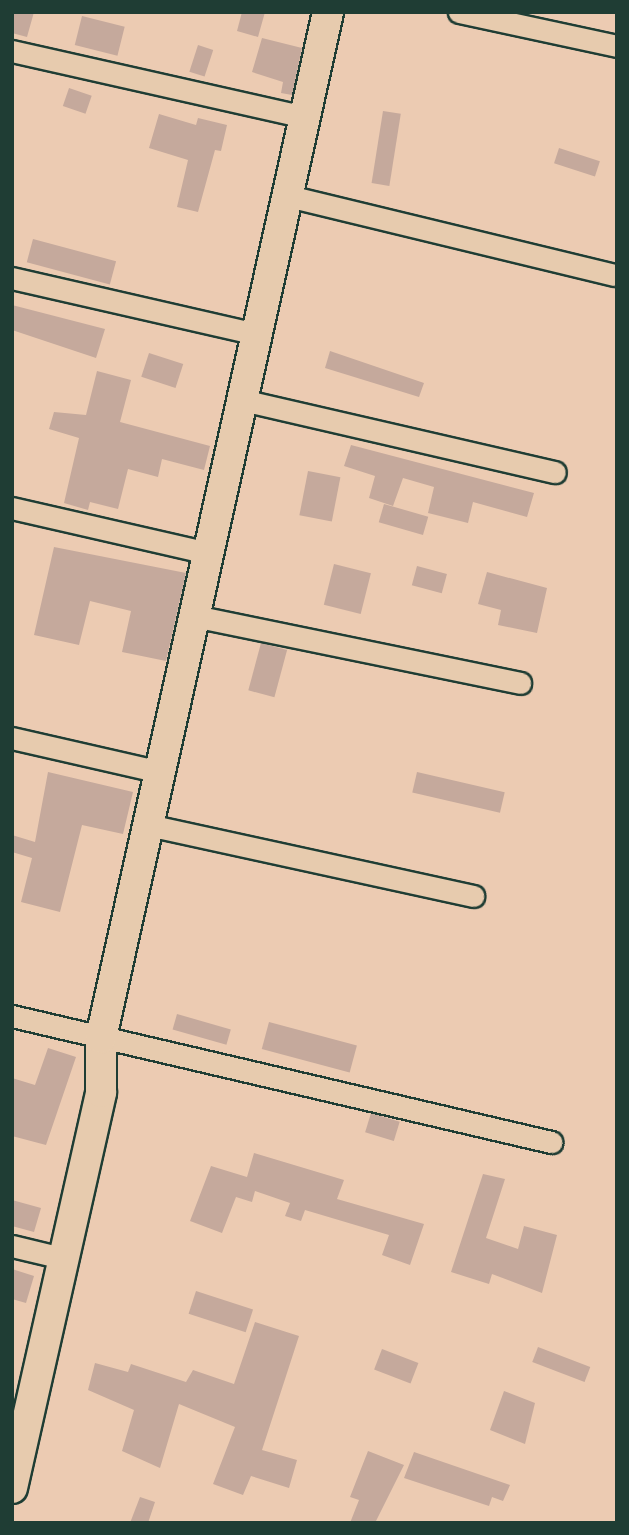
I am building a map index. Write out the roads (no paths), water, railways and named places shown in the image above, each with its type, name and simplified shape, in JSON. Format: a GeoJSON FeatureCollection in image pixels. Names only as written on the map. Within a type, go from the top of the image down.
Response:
{"type":"FeatureCollection","features":[{"type":"Feature","properties":{"kind":"street"},"geometry":{"type":"LineString","coordinates":[[13,1477],[101,1092],[101,1038],[328,12]]}},
{"type":"Feature","properties":{"kind":"street"},"geometry":{"type":"LineString","coordinates":[[459,12],[617,46]]}},
{"type":"Feature","properties":{"kind":"street"},"geometry":{"type":"LineString","coordinates":[[12,51],[305,117]]}},
{"type":"Feature","properties":{"kind":"street"},"geometry":{"type":"LineString","coordinates":[[288,196],[615,275]]}},
{"type":"Feature","properties":{"kind":"street"},"geometry":{"type":"LineString","coordinates":[[12,278],[257,334]]}},
{"type":"Feature","properties":{"kind":"street"},"geometry":{"type":"LineString","coordinates":[[242,400],[555,472]]}},
{"type":"Feature","properties":{"kind":"street"},"geometry":{"type":"LineString","coordinates":[[12,508],[208,553]]}},
{"type":"Feature","properties":{"kind":"street"},"geometry":{"type":"LineString","coordinates":[[194,616],[520,683]]}},
{"type":"Feature","properties":{"kind":"street"},"geometry":{"type":"LineString","coordinates":[[12,738],[160,772]]}},
{"type":"Feature","properties":{"kind":"street"},"geometry":{"type":"LineString","coordinates":[[148,825],[473,896]]}},
{"type":"Feature","properties":{"kind":"street"},"geometry":{"type":"LineString","coordinates":[[12,1016],[551,1142]]}},
{"type":"Feature","properties":{"kind":"street"},"geometry":{"type":"LineString","coordinates":[[12,1246],[62,1258]]}}]}
